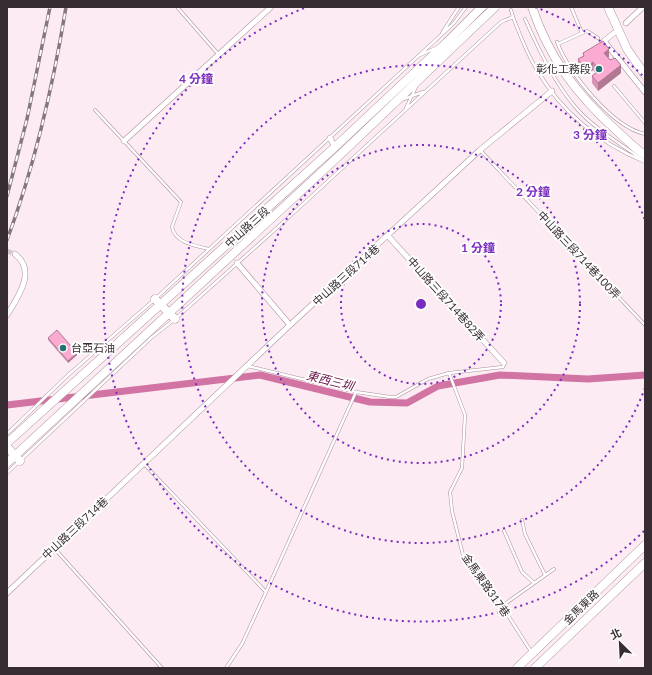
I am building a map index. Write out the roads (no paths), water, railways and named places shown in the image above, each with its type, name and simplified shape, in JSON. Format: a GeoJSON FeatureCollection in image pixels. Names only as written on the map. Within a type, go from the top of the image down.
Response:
{"type":"FeatureCollection","features":[{"type":"Feature","properties":{"kind":"main road","name":"中山路三段"},"geometry":{"type":"LineString","coordinates":[[7,443],[162,305],[335,147],[446,43],[482,7]]}},
{"type":"Feature","properties":{"kind":"main road","name":"中山路三段"},"geometry":{"type":"LineString","coordinates":[[7,463],[17,458],[168,312],[397,102],[422,76],[465,38],[495,7]]}},
{"type":"Feature","properties":{"kind":"main road"},"geometry":{"type":"LineString","coordinates":[[532,7],[546,43],[565,76],[598,114],[645,155]]}},
{"type":"Feature","properties":{"kind":"main road"},"geometry":{"type":"LineString","coordinates":[[608,7],[627,49],[645,75]]}},
{"type":"Feature","properties":{"kind":"main road"},"geometry":{"type":"LineString","coordinates":[[155,298],[175,319]]}},
{"type":"Feature","properties":{"kind":"main road"},"geometry":{"type":"LineString","coordinates":[[7,448],[17,458]]}},
{"type":"Feature","properties":{"kind":"main road","name":"金馬東路"},"geometry":{"type":"LineString","coordinates":[[517,668],[645,545]]}},
{"type":"Feature","properties":{"kind":"main road","name":"金馬東路"},"geometry":{"type":"LineString","coordinates":[[535,668],[645,563]]}},
{"type":"Feature","properties":{"kind":"street"},"geometry":{"type":"LineString","coordinates":[[124,141],[271,7]]}},
{"type":"Feature","properties":{"kind":"street"},"geometry":{"type":"LineString","coordinates":[[626,23],[643,7]]}},
{"type":"Feature","properties":{"kind":"street"},"geometry":{"type":"LineString","coordinates":[[614,33],[604,41],[645,92]]}},
{"type":"Feature","properties":{"kind":"street","name":"中山路三段714巷"},"geometry":{"type":"LineString","coordinates":[[7,593],[248,367],[290,325],[480,150],[552,92]]}},
{"type":"Feature","properties":{"kind":"street"},"geometry":{"type":"LineString","coordinates":[[330,138],[335,147]]}},
{"type":"Feature","properties":{"kind":"street","name":"中山路三段714巷82弄"},"geometry":{"type":"LineString","coordinates":[[388,236],[504,363]]}},
{"type":"Feature","properties":{"kind":"street"},"geometry":{"type":"LineString","coordinates":[[7,315],[21,292],[26,272],[24,264],[15,254]]}},
{"type":"Feature","properties":{"kind":"street"},"geometry":{"type":"LineString","coordinates":[[237,263],[290,325]]}},
{"type":"Feature","properties":{"kind":"lane"},"geometry":{"type":"LineString","coordinates":[[177,7],[220,55]]}},
{"type":"Feature","properties":{"kind":"lane"},"geometry":{"type":"LineString","coordinates":[[440,36],[459,7]]}},
{"type":"Feature","properties":{"kind":"lane","name":"中山路三段"},"geometry":{"type":"LineString","coordinates":[[7,434],[67,376],[209,249],[454,23],[466,7]]}},
{"type":"Feature","properties":{"kind":"lane"},"geometry":{"type":"LineString","coordinates":[[571,7],[582,33]]}},
{"type":"Feature","properties":{"kind":"lane"},"geometry":{"type":"LineString","coordinates":[[510,10],[537,71],[569,112],[584,127],[620,152],[645,162]]}},
{"type":"Feature","properties":{"kind":"lane"},"geometry":{"type":"LineString","coordinates":[[397,102],[410,98],[424,91],[501,22],[513,17]]}},
{"type":"Feature","properties":{"kind":"lane"},"geometry":{"type":"LineString","coordinates":[[525,19],[537,45],[558,82],[578,109],[605,133],[645,162]]}},
{"type":"Feature","properties":{"kind":"lane"},"geometry":{"type":"LineString","coordinates":[[598,38],[587,31],[557,43],[568,66],[595,99],[635,132],[645,134]]}},
{"type":"Feature","properties":{"kind":"lane"},"geometry":{"type":"LineString","coordinates":[[418,56],[446,43]]}},
{"type":"Feature","properties":{"kind":"lane"},"geometry":{"type":"LineString","coordinates":[[405,110],[422,76]]}},
{"type":"Feature","properties":{"kind":"lane"},"geometry":{"type":"LineString","coordinates":[[614,86],[645,123]]}},
{"type":"Feature","properties":{"kind":"lane","name":"中山路三段"},"geometry":{"type":"LineString","coordinates":[[7,473],[17,458],[151,338],[175,319],[424,91]]}},
{"type":"Feature","properties":{"kind":"lane"},"geometry":{"type":"LineString","coordinates":[[96,110],[181,202],[172,227],[176,235],[186,243],[209,249]]}},
{"type":"Feature","properties":{"kind":"lane","name":"中山路三段714巷100弄"},"geometry":{"type":"LineString","coordinates":[[480,150],[645,325]]}},
{"type":"Feature","properties":{"kind":"lane"},"geometry":{"type":"LineString","coordinates":[[248,367],[356,392],[396,397],[428,379],[449,373],[503,367],[504,363]]}},
{"type":"Feature","properties":{"kind":"lane","name":"金馬東路317巷"},"geometry":{"type":"LineString","coordinates":[[449,373],[466,415],[462,468],[450,492],[452,511],[463,555],[502,606],[532,653]]}},
{"type":"Feature","properties":{"kind":"lane"},"geometry":{"type":"LineString","coordinates":[[226,668],[242,644],[356,392]]}},
{"type":"Feature","properties":{"kind":"lane"},"geometry":{"type":"LineString","coordinates":[[144,463],[266,592]]}},
{"type":"Feature","properties":{"kind":"lane"},"geometry":{"type":"LineString","coordinates":[[522,520],[525,534],[545,575]]}},
{"type":"Feature","properties":{"kind":"lane"},"geometry":{"type":"LineString","coordinates":[[504,531],[522,572],[534,583]]}},
{"type":"Feature","properties":{"kind":"lane"},"geometry":{"type":"LineString","coordinates":[[54,548],[162,668]]}},
{"type":"Feature","properties":{"kind":"lane"},"geometry":{"type":"LineString","coordinates":[[502,606],[554,569]]}},
{"type":"Feature","properties":{"kind":"waterway","name":"東西三圳"},"geometry":{"type":"LineString","coordinates":[[7,405],[260,375],[370,402],[407,403],[438,386],[500,375],[588,379],[645,375]]}},
{"type":"Feature","properties":{"kind":"tunnel"},"geometry":{"type":"LineString","coordinates":[[7,251],[15,254]]}},
{"type":"Feature","properties":{"kind":"railway"},"geometry":{"type":"LineString","coordinates":[[7,196],[27,119],[50,7]]}},
{"type":"Feature","properties":{"kind":"railway"},"geometry":{"type":"LineString","coordinates":[[7,240],[35,154],[49,96],[66,7]]}},
{"type":"Feature","properties":{"kind":"place","name":"彰化工務段"},"geometry":{"type":"Point","coordinates":[599,69]}},
{"type":"Feature","properties":{"kind":"place","name":"台亞石油"},"geometry":{"type":"Point","coordinates":[63,348]}}]}
